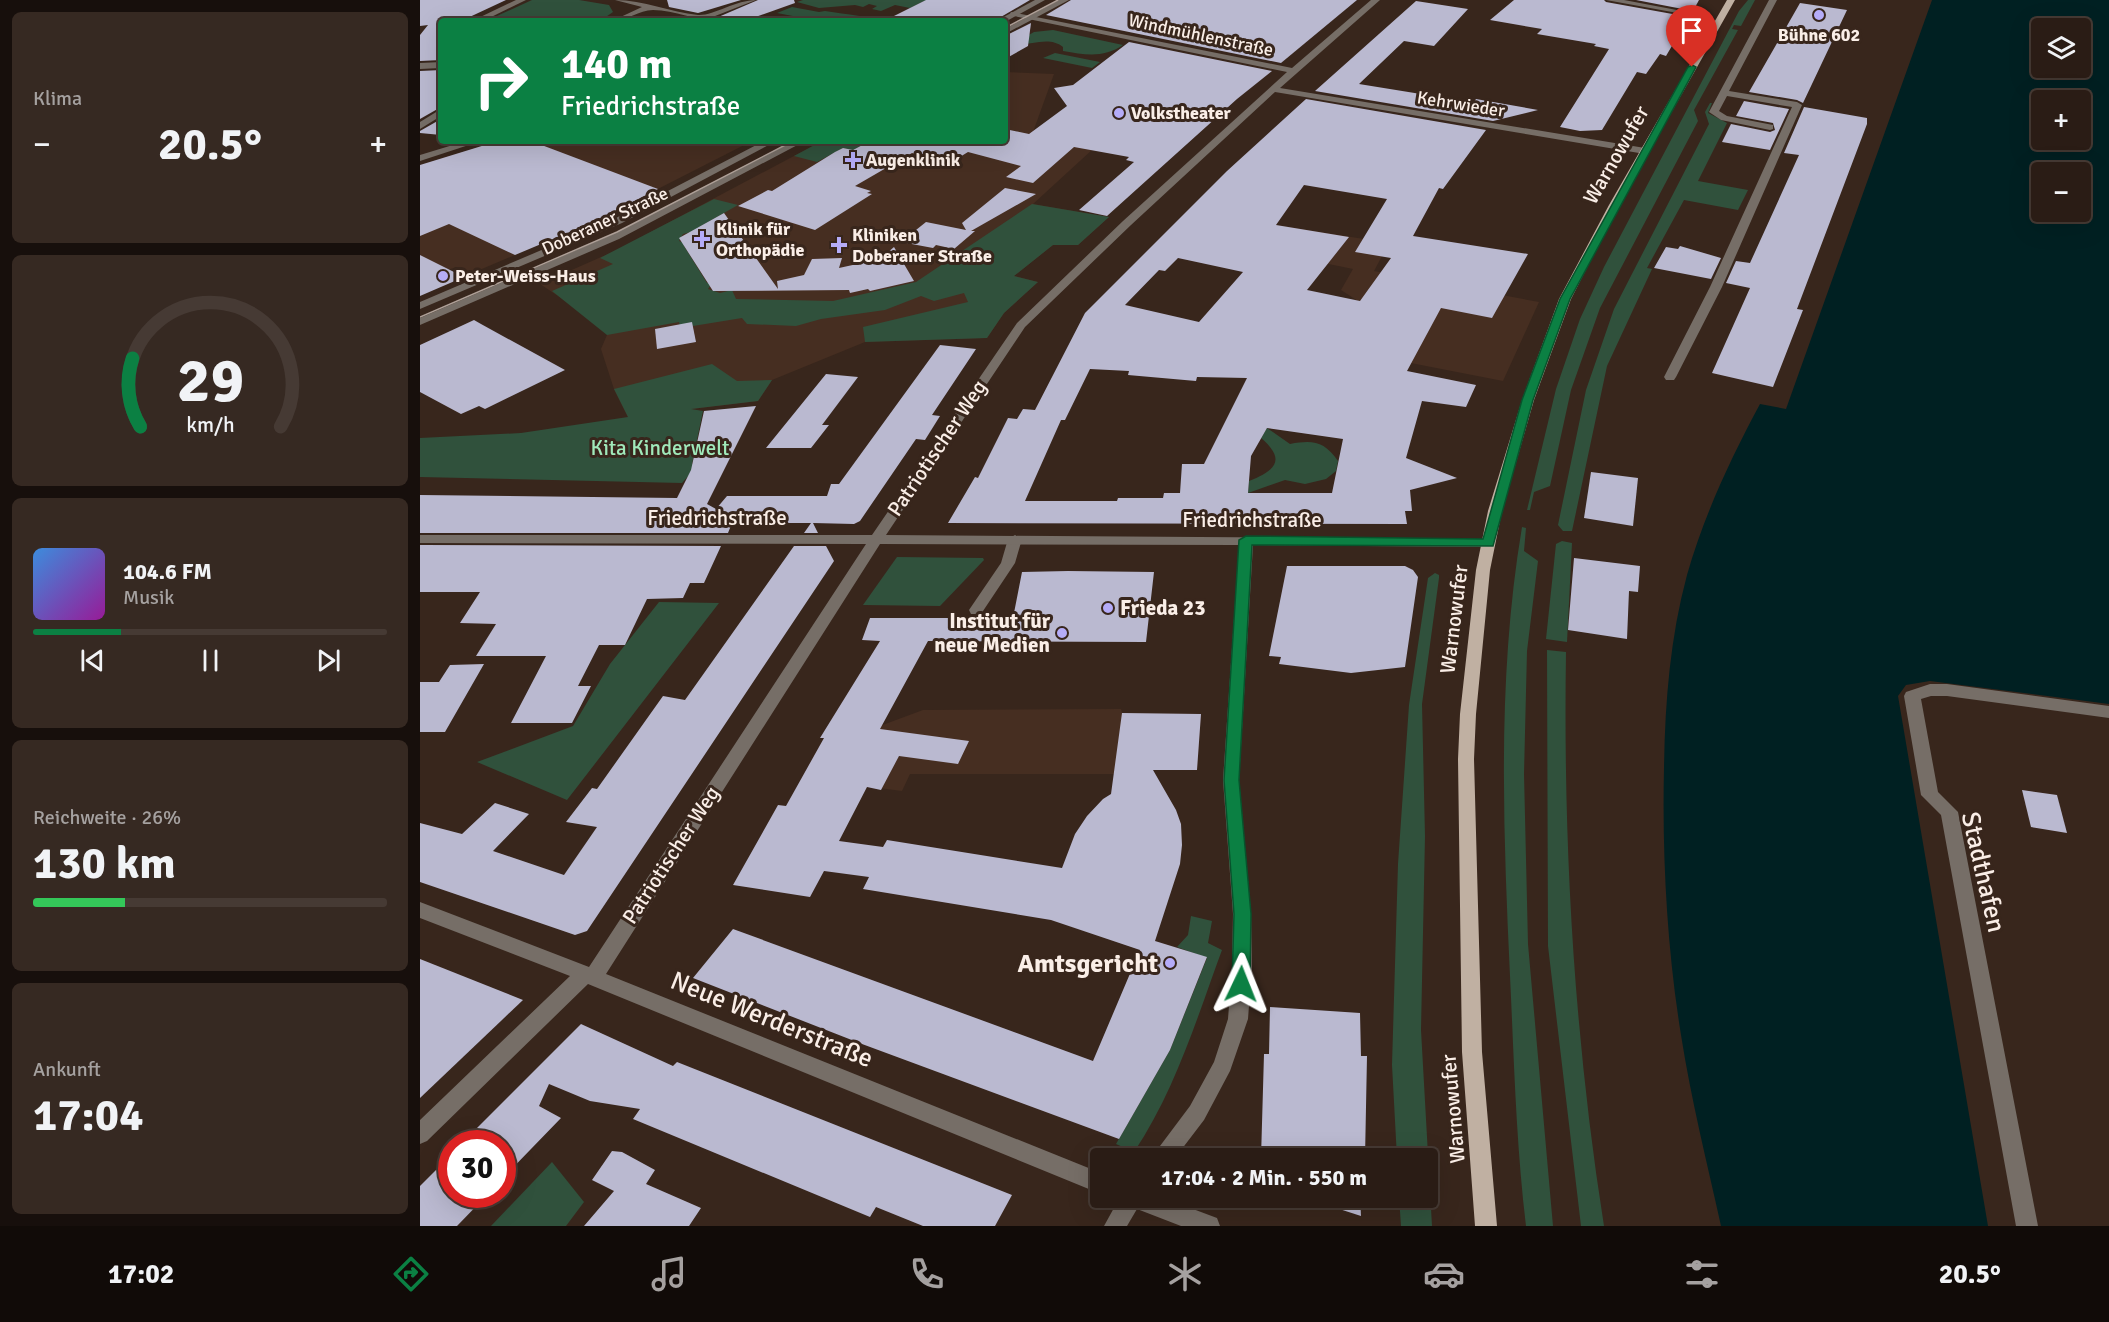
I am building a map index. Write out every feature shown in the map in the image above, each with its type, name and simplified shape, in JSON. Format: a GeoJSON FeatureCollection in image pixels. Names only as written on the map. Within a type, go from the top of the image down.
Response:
{"type":"FeatureCollection","features":[{"type":"Feature","properties":{"kind":"main road","name":"Warnowufer"},"geometry":{"type":"LineString","coordinates":[[1486,1226],[1472,1052],[1466,759],[1468,714],[1488,543],[1528,400],[1565,299],[1645,151],[1731,0]]}},
{"type":"Feature","properties":{"kind":"street"},"geometry":{"type":"LineString","coordinates":[[483,18],[522,0]]}},
{"type":"Feature","properties":{"kind":"street"},"geometry":{"type":"LineString","coordinates":[[619,0],[701,18],[752,0]]}},
{"type":"Feature","properties":{"kind":"street"},"geometry":{"type":"LineString","coordinates":[[1006,18],[1041,0]]}},
{"type":"Feature","properties":{"kind":"street"},"geometry":{"type":"LineString","coordinates":[[1008,30],[1065,0]]}},
{"type":"Feature","properties":{"kind":"street"},"geometry":{"type":"LineString","coordinates":[[1361,0],[1375,1]]}},
{"type":"Feature","properties":{"kind":"street"},"geometry":{"type":"LineString","coordinates":[[1610,0],[1694,14]]}},
{"type":"Feature","properties":{"kind":"street"},"geometry":{"type":"LineString","coordinates":[[1770,127],[1717,115],[1714,112],[1773,0]]}},
{"type":"Feature","properties":{"kind":"street","name":"Patriotischer Weg"},"geometry":{"type":"LineString","coordinates":[[420,1134],[589,976],[876,539],[1021,325],[1127,223],[1271,91],[1375,1]]}},
{"type":"Feature","properties":{"kind":"street"},"geometry":{"type":"LineString","coordinates":[[623,18],[650,7]]}},
{"type":"Feature","properties":{"kind":"street","name":"Windmühlenstraße"},"geometry":{"type":"LineString","coordinates":[[1014,14],[1293,71]]}},
{"type":"Feature","properties":{"kind":"street"},"geometry":{"type":"LineString","coordinates":[[420,66],[438,65]]}},
{"type":"Feature","properties":{"kind":"street","name":"Kehrwieder"},"geometry":{"type":"LineString","coordinates":[[1271,91],[1645,151]]}},
{"type":"Feature","properties":{"kind":"street"},"geometry":{"type":"LineString","coordinates":[[1670,377],[1716,287],[1797,105],[1724,93]]}},
{"type":"Feature","properties":{"kind":"street"},"geometry":{"type":"LineString","coordinates":[[420,126],[438,114]]}},
{"type":"Feature","properties":{"kind":"street"},"geometry":{"type":"LineString","coordinates":[[420,158],[466,144]]}},
{"type":"Feature","properties":{"kind":"street","name":"Doberaner Straße"},"geometry":{"type":"LineString","coordinates":[[420,306],[618,221],[765,144]]}},
{"type":"Feature","properties":{"kind":"street","name":"Doberaner Straße"},"geometry":{"type":"LineString","coordinates":[[420,322],[615,237],[794,144]]}},
{"type":"Feature","properties":{"kind":"street","name":"Friedrichstraße"},"geometry":{"type":"LineString","coordinates":[[420,539],[1015,539],[1488,543]]}},
{"type":"Feature","properties":{"kind":"street"},"geometry":{"type":"LineString","coordinates":[[976,610],[1008,563],[1015,539]]}},
{"type":"Feature","properties":{"kind":"street"},"geometry":{"type":"LineString","coordinates":[[1170,1148],[1197,1113],[1223,1065],[1238,1019],[1242,967],[1242,914],[1232,780],[1246,540]]}},
{"type":"Feature","properties":{"kind":"street","name":"Stadthafen"},"geometry":{"type":"LineString","coordinates":[[2028,1226],[1949,812],[1930,795],[1912,696],[1930,690],[1947,690],[2109,712]]}},
{"type":"Feature","properties":{"kind":"street","name":"Neue Werderstraße"},"geometry":{"type":"LineString","coordinates":[[420,910],[589,976],[1090,1180]]}},
{"type":"Feature","properties":{"kind":"street"},"geometry":{"type":"LineString","coordinates":[[1115,1226],[1126,1208]]}},
{"type":"Feature","properties":{"kind":"street"},"geometry":{"type":"LineString","coordinates":[[1162,1208],[1209,1226]]}},
{"type":"Feature","properties":{"kind":"shaded area","name":"Kliniken Doberaner Straße"},"geometry":{"type":"Polygon","coordinates":[[[1008,72],[1054,74],[1033,132],[1093,149],[1033,204],[1109,217],[1078,245],[1053,245],[1014,276],[1038,282],[1004,313],[987,338],[865,342],[772,380],[758,401],[666,412],[629,419],[614,389],[601,349],[607,335],[607,324],[576,308],[540,284],[617,250],[816,144],[1008,144],[1008,72]]]}},
{"type":"Feature","properties":{"kind":"shaded area"},"geometry":{"type":"Polygon","coordinates":[[[488,144],[746,144],[591,223],[496,246],[515,255],[470,274],[456,267],[448,270],[420,258],[420,199],[424,164],[488,144]]]}},
{"type":"Feature","properties":{"kind":"shaded area"},"geometry":{"type":"Polygon","coordinates":[[[1263,223],[1389,243],[1374,271],[1539,302],[1503,381],[1339,349],[1364,305],[1341,290],[1353,269],[1246,247],[1263,223]]]}},
{"type":"Feature","properties":{"kind":"shaded area"},"geometry":{"type":"Polygon","coordinates":[[[1121,709],[1122,713],[1201,714],[1197,770],[1115,769],[1114,774],[910,774],[902,791],[802,778],[818,749],[923,710],[1121,709]]]}},
{"type":"Feature","properties":{"kind":"green space"},"geometry":{"type":"Polygon","coordinates":[[[532,0],[579,0],[609,5],[613,12],[604,18],[493,18],[532,0]]]}},
{"type":"Feature","properties":{"kind":"green space"},"geometry":{"type":"Polygon","coordinates":[[[803,0],[1001,0],[966,18],[956,18],[932,1],[924,1],[910,8],[895,5],[881,11],[872,9],[877,6],[869,4],[863,7],[855,5],[819,8],[797,2],[803,0]]]}},
{"type":"Feature","properties":{"kind":"green space"},"geometry":{"type":"Polygon","coordinates":[[[1748,0],[1755,0],[1741,26],[1734,25],[1732,29],[1738,30],[1694,110],[1698,121],[1600,308],[1571,390],[1550,486],[1534,492],[1530,510],[1527,510],[1556,389],[1580,319],[1604,267],[1739,11],[1748,0]]]}},
{"type":"Feature","properties":{"kind":"green space"},"geometry":{"type":"Polygon","coordinates":[[[792,7],[874,18],[803,18],[777,13],[792,7]]]}},
{"type":"Feature","properties":{"kind":"green space"},"geometry":{"type":"Polygon","coordinates":[[[1053,30],[1123,45],[1102,54],[1079,54],[1063,51],[1063,47],[1051,42],[1013,44],[1034,32],[1053,30]]]}},
{"type":"Feature","properties":{"kind":"green space"},"geometry":{"type":"Polygon","coordinates":[[[1055,53],[1100,62],[1092,68],[1043,58],[1055,53]]]}},
{"type":"Feature","properties":{"kind":"green space"},"geometry":{"type":"Polygon","coordinates":[[[1712,103],[1708,113],[1727,123],[1698,181],[1748,190],[1738,210],[1684,200],[1647,268],[1652,269],[1607,366],[1572,531],[1563,531],[1558,525],[1586,390],[1614,309],[1709,124],[1705,112],[1712,103]]]}},
{"type":"Feature","properties":{"kind":"green space"},"geometry":{"type":"Polygon","coordinates":[[[816,144],[864,144],[853,150],[843,148],[817,162],[794,156],[816,144]]]}},
{"type":"Feature","properties":{"kind":"green space"},"geometry":{"type":"Polygon","coordinates":[[[714,199],[738,205],[695,231],[683,234],[679,241],[687,244],[684,246],[707,283],[712,283],[708,289],[720,293],[732,290],[736,299],[833,301],[916,282],[1032,204],[1109,217],[1078,245],[1053,245],[1014,276],[1038,282],[1004,313],[987,338],[865,342],[863,327],[968,302],[964,293],[934,301],[921,296],[885,310],[821,319],[796,326],[747,324],[742,318],[680,327],[679,322],[607,335],[552,291],[613,264],[600,258],[714,199]]]}},
{"type":"Feature","properties":{"kind":"green space","name":"Kita Kinderwelt"},"geometry":{"type":"Polygon","coordinates":[[[712,364],[737,381],[772,380],[758,401],[691,409],[703,411],[692,464],[699,464],[682,483],[420,477],[420,438],[521,433],[628,417],[614,389],[712,364]]]}},
{"type":"Feature","properties":{"kind":"green space"},"geometry":{"type":"Polygon","coordinates":[[[1267,428],[1290,444],[1312,442],[1328,449],[1338,461],[1336,471],[1326,479],[1305,484],[1285,480],[1248,493],[1249,481],[1266,473],[1274,464],[1274,453],[1261,438],[1267,428]]]}},
{"type":"Feature","properties":{"kind":"green space"},"geometry":{"type":"Polygon","coordinates":[[[1522,527],[1526,528],[1524,551],[1538,561],[1527,651],[1524,774],[1528,944],[1553,1226],[1526,1226],[1518,1132],[1507,920],[1504,807],[1505,695],[1514,583],[1522,527]]]}},
{"type":"Feature","properties":{"kind":"green space"},"geometry":{"type":"Polygon","coordinates":[[[1562,541],[1572,543],[1567,642],[1546,639],[1556,544],[1562,541]]]}},
{"type":"Feature","properties":{"kind":"green space"},"geometry":{"type":"Polygon","coordinates":[[[897,557],[983,558],[984,560],[940,606],[863,605],[897,557]]]}},
{"type":"Feature","properties":{"kind":"green space"},"geometry":{"type":"Polygon","coordinates":[[[1435,573],[1439,575],[1422,704],[1425,836],[1421,1030],[1428,1148],[1396,1148],[1392,1065],[1398,864],[1409,705],[1428,578],[1435,573]]]}},
{"type":"Feature","properties":{"kind":"green space"},"geometry":{"type":"Polygon","coordinates":[[[659,602],[719,603],[567,800],[477,762],[573,726],[610,664],[659,602]]]}},
{"type":"Feature","properties":{"kind":"green space"},"geometry":{"type":"Polygon","coordinates":[[[1547,650],[1566,652],[1566,796],[1573,940],[1585,1083],[1604,1226],[1581,1226],[1548,946],[1547,650]]]}},
{"type":"Feature","properties":{"kind":"green space"},"geometry":{"type":"Polygon","coordinates":[[[1191,916],[1212,921],[1208,943],[1222,950],[1194,1028],[1162,1104],[1137,1148],[1125,1148],[1116,1144],[1170,1050],[1207,958],[1177,947],[1188,935],[1191,916]]]}},
{"type":"Feature","properties":{"kind":"green space"},"geometry":{"type":"Polygon","coordinates":[[[552,1162],[584,1202],[566,1226],[491,1226],[508,1208],[516,1208],[516,1200],[552,1162]]]}},
{"type":"Feature","properties":{"kind":"green space"},"geometry":{"type":"Polygon","coordinates":[[[1400,1208],[1431,1208],[1432,1226],[1401,1226],[1400,1208]]]}},
{"type":"Feature","properties":{"kind":"water"},"geometry":{"type":"Polygon","coordinates":[[[1932,0],[2109,0],[2109,704],[1930,681],[1906,685],[1898,696],[1988,1226],[1721,1226],[1690,1083],[1672,969],[1666,902],[1664,835],[1667,695],[1676,623],[1694,553],[1729,466],[1760,404],[1786,409],[1932,0]]]}},
{"type":"Feature","properties":{"kind":"building"},"geometry":{"type":"Polygon","coordinates":[[[420,0],[506,0],[467,18],[438,18],[438,60],[420,61],[420,35],[428,25],[420,26],[420,0]]]}},
{"type":"Feature","properties":{"kind":"building"},"geometry":{"type":"Polygon","coordinates":[[[667,0],[741,0],[698,13],[669,7],[667,0]]]}},
{"type":"Feature","properties":{"kind":"building"},"geometry":{"type":"Polygon","coordinates":[[[758,0],[794,0],[795,3],[752,18],[716,18],[758,0]]]}},
{"type":"Feature","properties":{"kind":"building"},"geometry":{"type":"Polygon","coordinates":[[[926,0],[1030,0],[999,18],[890,18],[926,0]]]}},
{"type":"Feature","properties":{"kind":"building"},"geometry":{"type":"Polygon","coordinates":[[[1071,0],[1357,0],[1281,63],[1046,15],[1071,0]]]}},
{"type":"Feature","properties":{"kind":"building"},"geometry":{"type":"Polygon","coordinates":[[[1514,0],[1604,0],[1689,17],[1666,56],[1660,54],[1646,74],[1637,72],[1602,130],[1580,131],[1560,127],[1609,49],[1594,46],[1596,44],[1537,34],[1542,29],[1490,20],[1514,0]]]}},
{"type":"Feature","properties":{"kind":"building"},"geometry":{"type":"Polygon","coordinates":[[[1636,0],[1699,0],[1693,11],[1636,0]]]}},
{"type":"Feature","properties":{"kind":"building"},"geometry":{"type":"Polygon","coordinates":[[[1416,1],[1468,9],[1434,46],[1404,41],[1359,84],[1464,101],[1474,102],[1476,99],[1538,110],[1493,121],[1315,91],[1416,1]]]}},
{"type":"Feature","properties":{"kind":"building"},"geometry":{"type":"Polygon","coordinates":[[[1800,3],[1847,10],[1803,103],[1749,92],[1800,3]]]}},
{"type":"Feature","properties":{"kind":"building"},"geometry":{"type":"Polygon","coordinates":[[[1031,23],[1028,46],[1008,57],[1008,34],[1031,23]]]}},
{"type":"Feature","properties":{"kind":"building"},"geometry":{"type":"Polygon","coordinates":[[[1129,42],[1272,71],[1237,99],[1107,216],[1079,210],[1134,162],[1126,160],[1129,157],[1074,147],[1033,183],[1006,177],[1021,166],[968,152],[950,163],[912,153],[855,186],[871,191],[867,193],[872,194],[815,230],[738,206],[768,190],[772,191],[843,148],[853,150],[864,144],[1008,144],[1008,130],[1029,134],[1067,106],[1054,88],[1073,85],[1129,42]]]}},
{"type":"Feature","properties":{"kind":"building"},"geometry":{"type":"Polygon","coordinates":[[[438,70],[438,109],[420,119],[420,71],[438,70]]]}},
{"type":"Feature","properties":{"kind":"building"},"geometry":{"type":"Polygon","coordinates":[[[1306,99],[1486,130],[1443,189],[1439,188],[1413,236],[1528,254],[1492,318],[1441,308],[1407,371],[1476,385],[1466,407],[1422,401],[1406,458],[1457,478],[1410,490],[1412,511],[1405,511],[1407,524],[948,523],[975,477],[978,478],[1008,418],[1017,419],[1023,409],[1035,410],[1085,313],[1227,171],[1306,99]],[[1304,185],[1276,225],[1349,237],[1307,290],[1360,301],[1391,258],[1355,252],[1387,199],[1304,185]],[[1178,258],[1165,271],[1159,270],[1125,305],[1199,322],[1243,272],[1178,258]],[[1090,369],[1065,420],[1061,420],[1025,501],[1117,501],[1118,498],[1163,498],[1164,493],[1180,493],[1182,464],[1204,464],[1247,378],[1197,377],[1196,381],[1128,375],[1129,371],[1090,369]],[[1267,428],[1251,456],[1248,493],[1332,493],[1343,439],[1267,428]]]}},
{"type":"Feature","properties":{"kind":"building"},"geometry":{"type":"Polygon","coordinates":[[[1744,101],[1789,109],[1770,150],[1722,142],[1731,124],[1770,132],[1775,130],[1773,123],[1736,116],[1744,101]]]}},
{"type":"Feature","properties":{"kind":"building"},"geometry":{"type":"Polygon","coordinates":[[[1804,107],[1867,118],[1867,124],[1797,309],[1803,310],[1773,387],[1712,373],[1750,288],[1726,283],[1736,261],[1750,263],[1799,155],[1784,153],[1804,107]]]}},
{"type":"Feature","properties":{"kind":"building"},"geometry":{"type":"Polygon","coordinates":[[[438,121],[438,135],[420,133],[438,121]]]}},
{"type":"Feature","properties":{"kind":"building"},"geometry":{"type":"Polygon","coordinates":[[[488,144],[539,144],[658,189],[591,223],[515,255],[449,224],[420,236],[420,165],[488,144]]]}},
{"type":"Feature","properties":{"kind":"building"},"geometry":{"type":"Polygon","coordinates":[[[1005,188],[1036,194],[971,231],[975,231],[954,249],[901,242],[926,222],[966,230],[962,223],[1005,188]]]}},
{"type":"Feature","properties":{"kind":"building"},"geometry":{"type":"Polygon","coordinates":[[[724,213],[778,289],[777,281],[804,275],[812,259],[842,258],[839,268],[880,259],[894,247],[914,281],[850,293],[849,290],[713,291],[679,238],[724,213]]]}},
{"type":"Feature","properties":{"kind":"building"},"geometry":{"type":"Polygon","coordinates":[[[1680,246],[1721,258],[1711,279],[1654,268],[1666,247],[1678,249],[1680,246]]]}},
{"type":"Feature","properties":{"kind":"building","name":"Peter-Weiss-Haus"},"geometry":{"type":"Polygon","coordinates":[[[420,255],[464,277],[420,296],[420,255]]]}},
{"type":"Feature","properties":{"kind":"building"},"geometry":{"type":"Polygon","coordinates":[[[474,320],[565,370],[485,409],[479,406],[461,414],[420,392],[420,345],[474,320]]]}},
{"type":"Feature","properties":{"kind":"building"},"geometry":{"type":"Polygon","coordinates":[[[692,322],[696,342],[657,349],[655,329],[692,322]]]}},
{"type":"Feature","properties":{"kind":"building"},"geometry":{"type":"Polygon","coordinates":[[[940,345],[976,349],[932,415],[940,416],[925,440],[916,439],[860,521],[854,524],[813,523],[818,533],[804,533],[811,523],[732,523],[728,533],[420,533],[420,495],[677,498],[691,470],[704,411],[756,406],[707,504],[716,509],[727,496],[827,496],[831,484],[839,484],[940,345]]]}},
{"type":"Feature","properties":{"kind":"building"},"geometry":{"type":"Polygon","coordinates":[[[826,374],[858,377],[822,425],[829,425],[811,448],[766,448],[826,374]]]}},
{"type":"Feature","properties":{"kind":"building"},"geometry":{"type":"Polygon","coordinates":[[[1591,472],[1638,478],[1633,526],[1584,518],[1591,472]]]}},
{"type":"Feature","properties":{"kind":"building"},"geometry":{"type":"Polygon","coordinates":[[[420,545],[721,546],[704,583],[690,583],[683,598],[647,599],[625,645],[599,645],[578,686],[591,686],[572,723],[511,723],[546,656],[476,656],[496,624],[460,623],[480,592],[420,592],[420,545]]]}},
{"type":"Feature","properties":{"kind":"building"},"geometry":{"type":"Polygon","coordinates":[[[794,546],[826,546],[834,561],[587,931],[575,935],[420,882],[420,823],[462,834],[495,803],[529,814],[493,851],[564,875],[597,827],[566,822],[592,788],[597,789],[663,696],[685,700],[794,546]]]}},
{"type":"Feature","properties":{"kind":"building"},"geometry":{"type":"Polygon","coordinates":[[[1574,558],[1640,566],[1638,592],[1629,591],[1627,639],[1568,630],[1574,558]]]}},
{"type":"Feature","properties":{"kind":"building"},"geometry":{"type":"Polygon","coordinates":[[[1287,566],[1405,566],[1413,570],[1418,577],[1405,667],[1351,673],[1279,664],[1281,657],[1269,656],[1287,566]]]}},
{"type":"Feature","properties":{"kind":"building"},"geometry":{"type":"Polygon","coordinates":[[[1022,572],[1154,572],[1146,642],[928,641],[880,729],[969,741],[958,764],[899,756],[881,790],[867,787],[839,841],[883,847],[887,840],[1062,868],[1075,834],[1087,816],[1111,794],[1122,713],[1201,714],[1197,770],[1153,770],[1176,810],[1181,824],[1182,845],[1180,864],[1155,941],[1207,957],[1170,1050],[1119,1139],[862,1044],[693,978],[733,929],[1093,1061],[1140,950],[1051,920],[863,889],[869,877],[824,871],[810,897],[733,885],[778,805],[786,806],[824,738],[820,738],[880,641],[862,640],[870,618],[1013,618],[1022,572]]]}},
{"type":"Feature","properties":{"kind":"building"},"geometry":{"type":"Polygon","coordinates":[[[484,664],[445,732],[420,732],[420,682],[439,682],[450,665],[484,664]]]}},
{"type":"Feature","properties":{"kind":"building"},"geometry":{"type":"Polygon","coordinates":[[[2022,790],[2057,795],[2067,833],[2031,827],[2022,790]]]}},
{"type":"Feature","properties":{"kind":"building"},"geometry":{"type":"Polygon","coordinates":[[[420,959],[523,1000],[420,1098],[420,959]]]}},
{"type":"Feature","properties":{"kind":"building"},"geometry":{"type":"Polygon","coordinates":[[[1270,1007],[1360,1013],[1361,1056],[1367,1056],[1365,1148],[1261,1148],[1264,1054],[1269,1054],[1270,1007]]]}},
{"type":"Feature","properties":{"kind":"building"},"geometry":{"type":"Polygon","coordinates":[[[581,1024],[673,1066],[677,1062],[1012,1195],[995,1226],[923,1226],[876,1207],[870,1217],[633,1119],[640,1109],[590,1101],[549,1084],[539,1106],[561,1118],[516,1165],[516,1130],[475,1130],[581,1024]]]}},
{"type":"Feature","properties":{"kind":"building"},"geometry":{"type":"Polygon","coordinates":[[[612,1151],[622,1152],[655,1170],[646,1184],[701,1208],[689,1226],[584,1226],[614,1191],[592,1180],[612,1151]]]}},
{"type":"Feature","properties":{"kind":"building"},"geometry":{"type":"Polygon","coordinates":[[[438,1168],[438,1208],[474,1208],[457,1226],[420,1226],[420,1186],[438,1168]]]}},
{"type":"Feature","properties":{"kind":"building"},"geometry":{"type":"Polygon","coordinates":[[[1336,1208],[1361,1208],[1361,1216],[1336,1208]]]}},
{"type":"Feature","properties":{"kind":"tram line"},"geometry":{"type":"LineString","coordinates":[[1008,26],[1058,0]]}},
{"type":"Feature","properties":{"kind":"tram line"},"geometry":{"type":"LineString","coordinates":[[420,317],[617,232],[787,144]]}},
{"type":"Feature","properties":{"kind":"place","name":"Bühne 602"},"geometry":{"type":"Point","coordinates":[1819,15]}},
{"type":"Feature","properties":{"kind":"place","name":"Volkstheater"},"geometry":{"type":"Point","coordinates":[1119,113]}},
{"type":"Feature","properties":{"kind":"place","name":"Augenklinik"},"geometry":{"type":"Point","coordinates":[853,160]}},
{"type":"Feature","properties":{"kind":"place","name":"Klinik für Orthopädie"},"geometry":{"type":"Point","coordinates":[702,239]}},
{"type":"Feature","properties":{"kind":"place","name":"Kliniken Doberaner Straße"},"geometry":{"type":"Point","coordinates":[839,245]}},
{"type":"Feature","properties":{"kind":"place","name":"Peter-Weiss-Haus"},"geometry":{"type":"Point","coordinates":[443,276]}},
{"type":"Feature","properties":{"kind":"place","name":"Frieda 23"},"geometry":{"type":"Point","coordinates":[1108,608]}},
{"type":"Feature","properties":{"kind":"place","name":"Institut für neue Medien"},"geometry":{"type":"Point","coordinates":[1062,633]}},
{"type":"Feature","properties":{"kind":"place","name":"Amtsgericht"},"geometry":{"type":"Point","coordinates":[1170,963]}},
{"type":"Feature","properties":{"kind":"route"},"geometry":{"type":"LineString","coordinates":[[1241,984],[1242,914],[1232,780],[1246,540],[1488,543],[1495,511],[1528,400],[1565,299],[1614,205],[1692,67]]}}]}
